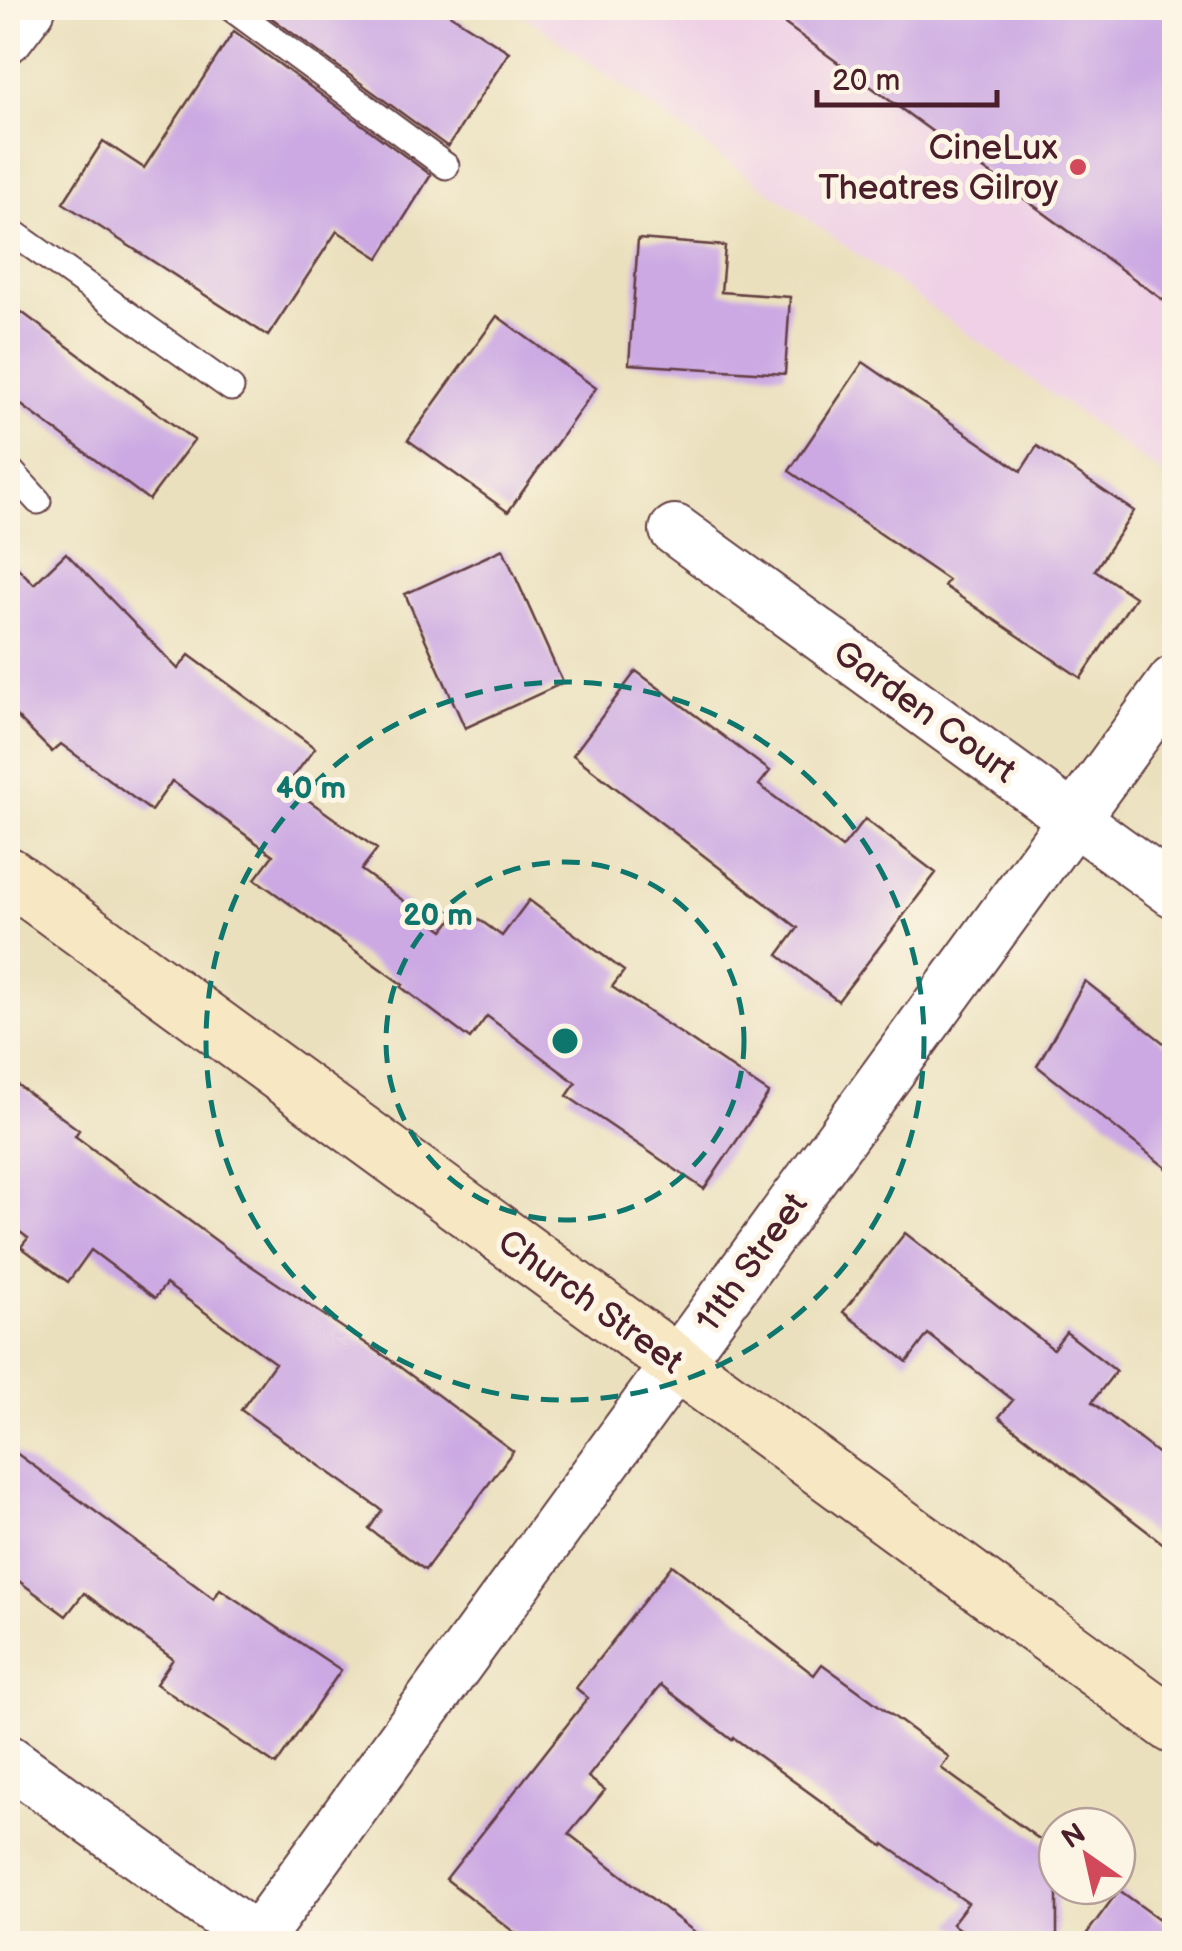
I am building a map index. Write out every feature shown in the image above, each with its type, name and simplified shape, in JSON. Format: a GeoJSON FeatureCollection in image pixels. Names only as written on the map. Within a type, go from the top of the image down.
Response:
{"type":"FeatureCollection","features":[{"type":"Feature","properties":{"kind":"street"},"geometry":{"type":"LineString","coordinates":[[8,37],[30,8]]}},
{"type":"Feature","properties":{"kind":"street","name":"Garden Court"},"geometry":{"type":"LineString","coordinates":[[676,530],[1174,892]]}},
{"type":"Feature","properties":{"kind":"street","name":"11th Street"},"geometry":{"type":"LineString","coordinates":[[260,1941],[1174,681]]}},
{"type":"Feature","properties":{"kind":"street","name":"Church Street"},"geometry":{"type":"LineString","coordinates":[[8,875],[1174,1726]]}},
{"type":"Feature","properties":{"kind":"street"},"geometry":{"type":"LineString","coordinates":[[8,1760],[260,1941]]}},
{"type":"Feature","properties":{"kind":"lane"},"geometry":{"type":"LineString","coordinates":[[231,8],[446,166]]}},
{"type":"Feature","properties":{"kind":"lane"},"geometry":{"type":"LineString","coordinates":[[8,229],[231,388]]}},
{"type":"Feature","properties":{"kind":"lane"},"geometry":{"type":"LineString","coordinates":[[8,468],[38,501]]}},
{"type":"Feature","properties":{"kind":"shaded area"},"geometry":{"type":"Polygon","coordinates":[[[514,8],[1174,8],[1174,482],[514,8]]]}},
{"type":"Feature","properties":{"kind":"building"},"geometry":{"type":"Polygon","coordinates":[[[258,8],[440,8],[509,52],[448,147],[258,8]]]}},
{"type":"Feature","properties":{"kind":"building","name":"CineLux Theatres Gilroy"},"geometry":{"type":"Polygon","coordinates":[[[763,8],[1174,8],[1174,308],[763,8]]]}},
{"type":"Feature","properties":{"kind":"building"},"geometry":{"type":"Polygon","coordinates":[[[234,31],[431,175],[379,258],[337,231],[268,336],[63,203],[103,141],[144,168],[234,31]]]}},
{"type":"Feature","properties":{"kind":"building"},"geometry":{"type":"Polygon","coordinates":[[[638,239],[725,246],[721,292],[790,297],[785,374],[629,364],[638,239]]]}},
{"type":"Feature","properties":{"kind":"building"},"geometry":{"type":"Polygon","coordinates":[[[8,302],[194,440],[149,500],[8,395],[8,302]]]}},
{"type":"Feature","properties":{"kind":"building"},"geometry":{"type":"Polygon","coordinates":[[[497,316],[596,388],[508,512],[408,440],[497,316]]]}},
{"type":"Feature","properties":{"kind":"building"},"geometry":{"type":"Polygon","coordinates":[[[863,362],[1021,471],[1037,446],[1134,511],[1095,570],[1135,597],[1081,678],[944,586],[948,580],[789,471],[863,362]]]}},
{"type":"Feature","properties":{"kind":"building"},"geometry":{"type":"Polygon","coordinates":[[[503,549],[563,683],[465,728],[405,594],[503,549]]]}},
{"type":"Feature","properties":{"kind":"building"},"geometry":{"type":"Polygon","coordinates":[[[66,553],[178,669],[189,655],[315,748],[287,785],[377,849],[361,870],[444,930],[462,907],[502,936],[529,900],[624,971],[612,987],[769,1093],[704,1189],[567,1096],[576,1083],[487,1016],[470,1039],[403,985],[255,879],[273,855],[172,781],[151,811],[61,744],[52,752],[8,708],[8,558],[34,584],[66,553]]]}},
{"type":"Feature","properties":{"kind":"building"},"geometry":{"type":"Polygon","coordinates":[[[636,671],[770,771],[759,785],[842,848],[865,819],[936,873],[838,1001],[778,955],[798,928],[573,755],[636,671]]]}},
{"type":"Feature","properties":{"kind":"building"},"geometry":{"type":"Polygon","coordinates":[[[1085,981],[1174,1051],[1174,1174],[1037,1066],[1085,981]]]}},
{"type":"Feature","properties":{"kind":"building"},"geometry":{"type":"Polygon","coordinates":[[[8,1078],[79,1130],[75,1136],[241,1259],[389,1359],[513,1451],[425,1570],[369,1529],[382,1510],[241,1410],[275,1363],[166,1284],[155,1298],[91,1250],[68,1282],[21,1247],[28,1238],[8,1223],[8,1078]]]}},
{"type":"Feature","properties":{"kind":"building"},"geometry":{"type":"Polygon","coordinates":[[[905,1233],[1053,1349],[1066,1332],[1116,1371],[1092,1402],[1174,1466],[1174,1552],[999,1417],[1013,1400],[928,1334],[907,1362],[843,1312],[905,1233]]]}},
{"type":"Feature","properties":{"kind":"building"},"geometry":{"type":"Polygon","coordinates":[[[8,1447],[214,1599],[220,1589],[341,1670],[276,1765],[156,1684],[173,1659],[84,1593],[66,1616],[8,1573],[8,1447]]]}},
{"type":"Feature","properties":{"kind":"building"},"geometry":{"type":"Polygon","coordinates":[[[672,1565],[814,1675],[822,1664],[949,1757],[941,1768],[1037,1838],[1037,1906],[1057,1906],[1057,1944],[980,1944],[952,1924],[968,1903],[732,1740],[661,1685],[588,1777],[605,1790],[569,1834],[710,1944],[529,1944],[446,1879],[588,1698],[576,1688],[672,1565]]]}},
{"type":"Feature","properties":{"kind":"building"},"geometry":{"type":"Polygon","coordinates":[[[1137,1903],[1174,1930],[1174,1944],[1079,1944],[1107,1906],[1137,1903]]]}},
{"type":"Feature","properties":{"kind":"place","name":"CineLux Theatres Gilroy"},"geometry":{"type":"Point","coordinates":[1078,167]}}]}
